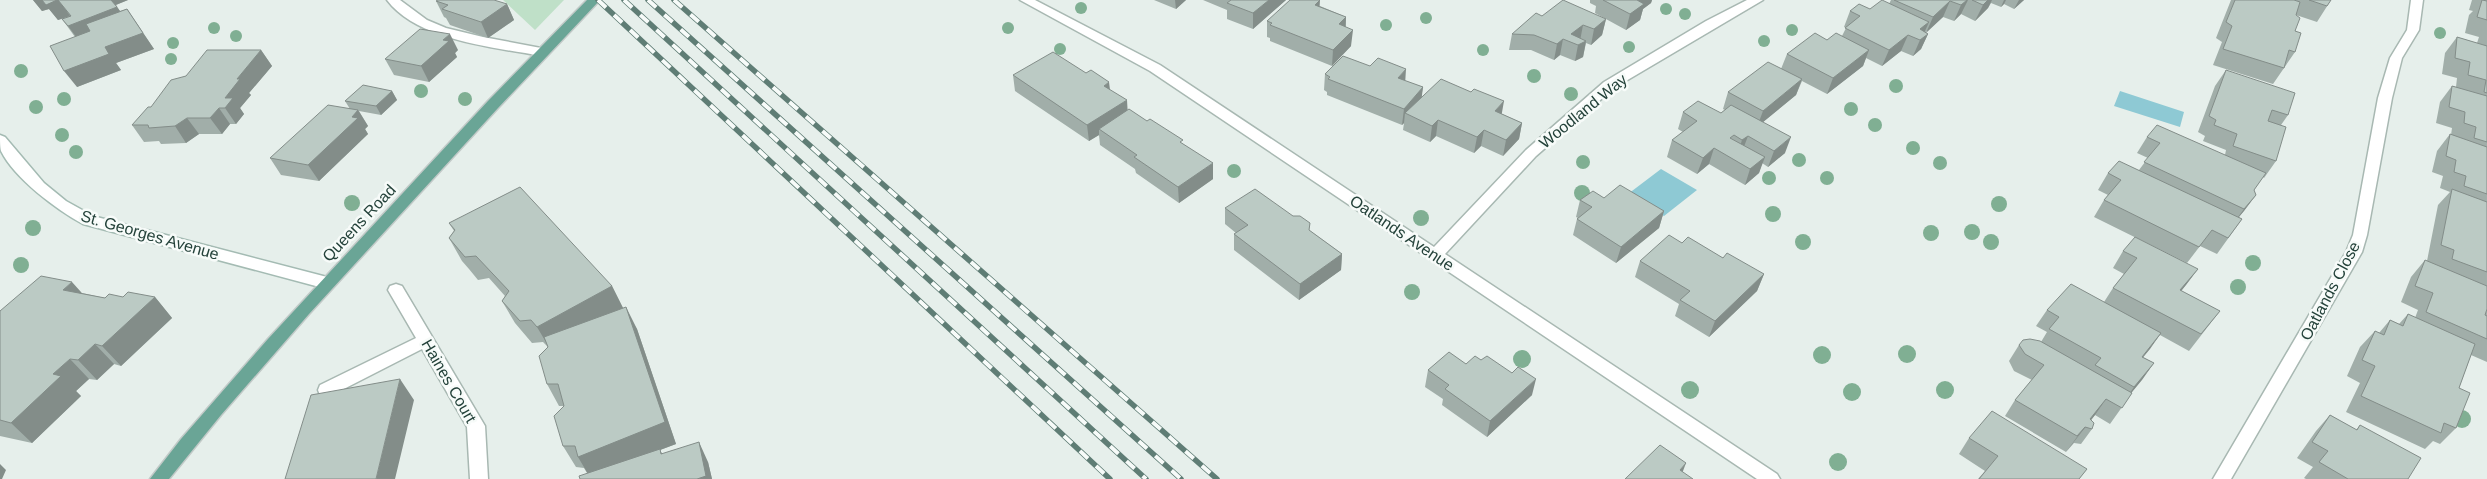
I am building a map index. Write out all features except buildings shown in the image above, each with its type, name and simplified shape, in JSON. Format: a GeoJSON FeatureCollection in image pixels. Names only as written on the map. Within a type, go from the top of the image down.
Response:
{"type":"FeatureCollection","features":[{"type":"Feature","properties":{"kind":"main road","name":"Queens Road"},"geometry":{"type":"LineString","coordinates":[[160,479],[208,417],[327,283],[554,39],[594,0]]}},
{"type":"Feature","properties":{"kind":"street"},"geometry":{"type":"LineString","coordinates":[[393,0],[414,17],[443,32],[542,52]]}},
{"type":"Feature","properties":{"kind":"street","name":"Oatlands Avenue"},"geometry":{"type":"LineString","coordinates":[[1026,0],[1155,68],[1771,479]]}},
{"type":"Feature","properties":{"kind":"street","name":"Woodland Way"},"geometry":{"type":"LineString","coordinates":[[1435,255],[1531,153],[1609,85],[1710,24],[1757,0]]}},
{"type":"Feature","properties":{"kind":"street","name":"Oatlands Close"},"geometry":{"type":"LineString","coordinates":[[2222,479],[2354,252],[2360,235],[2385,98],[2396,58],[2412,30],[2417,0]]}},
{"type":"Feature","properties":{"kind":"street","name":"St. Georges Avenue"},"geometry":{"type":"LineString","coordinates":[[0,140],[29,179],[70,212],[88,220],[327,283]]}},
{"type":"Feature","properties":{"kind":"street","name":"Haines Court"},"geometry":{"type":"LineString","coordinates":[[396,290],[476,426],[479,479]]}},
{"type":"Feature","properties":{"kind":"street"},"geometry":{"type":"LineString","coordinates":[[326,390],[426,340]]}},
{"type":"Feature","properties":{"kind":"green space"},"geometry":{"type":"Polygon","coordinates":[[[503,0],[564,0],[535,30],[503,0]]]}},
{"type":"Feature","properties":{"kind":"water"},"geometry":{"type":"Polygon","coordinates":[[[2120,91],[2184,112],[2180,127],[2114,106],[2120,91]]]}},
{"type":"Feature","properties":{"kind":"water"},"geometry":{"type":"Polygon","coordinates":[[[1661,169],[1697,190],[1664,216],[1628,194],[1661,169]]]}},
{"type":"Feature","properties":{"kind":"railway"},"geometry":{"type":"LineString","coordinates":[[598,0],[1110,479]]}},
{"type":"Feature","properties":{"kind":"railway"},"geometry":{"type":"LineString","coordinates":[[624,0],[1146,479]]}},
{"type":"Feature","properties":{"kind":"railway"},"geometry":{"type":"LineString","coordinates":[[648,0],[1181,479]]}},
{"type":"Feature","properties":{"kind":"railway"},"geometry":{"type":"LineString","coordinates":[[674,0],[1217,479]]}}]}
